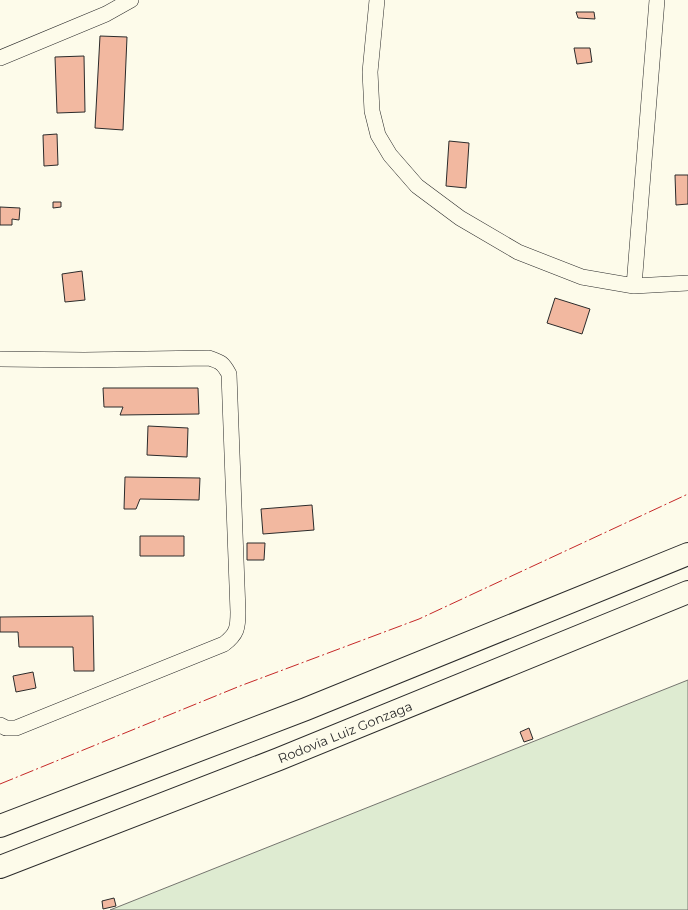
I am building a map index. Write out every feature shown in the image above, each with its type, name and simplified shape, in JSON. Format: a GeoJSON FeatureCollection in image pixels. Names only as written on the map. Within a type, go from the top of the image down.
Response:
{"type":"FeatureCollection","features":[{"type":"Feature","properties":{"kind":"highway"},"geometry":{"type":"LineString","coordinates":[[0,826],[306,709],[688,554]]}},
{"type":"Feature","properties":{"kind":"highway","name":"Rodovia Luiz Gonzaga"},"geometry":{"type":"LineString","coordinates":[[0,867],[279,759],[688,592]]}},
{"type":"Feature","properties":{"kind":"street"},"geometry":{"type":"LineString","coordinates":[[0,58],[106,14],[131,0]]}},
{"type":"Feature","properties":{"kind":"street"},"geometry":{"type":"LineString","coordinates":[[377,0],[370,72],[372,111],[378,135],[390,155],[417,186],[460,218],[518,252],[582,277],[634,286],[688,283]]}},
{"type":"Feature","properties":{"kind":"street"},"geometry":{"type":"LineString","coordinates":[[634,286],[656,0]]}},
{"type":"Feature","properties":{"kind":"street"},"geometry":{"type":"LineString","coordinates":[[0,359],[84,360],[209,358],[224,365],[229,374],[238,612],[236,631],[232,638],[224,644],[16,728],[6,728],[0,725]]}},
{"type":"Feature","properties":{"kind":"green space"},"geometry":{"type":"Polygon","coordinates":[[[688,680],[688,910],[110,910],[688,680]]]}},
{"type":"Feature","properties":{"kind":"building"},"geometry":{"type":"Polygon","coordinates":[[[576,12],[594,12],[595,19],[578,18],[576,12]]]}},
{"type":"Feature","properties":{"kind":"building"},"geometry":{"type":"Polygon","coordinates":[[[100,36],[127,37],[123,130],[95,128],[100,36]]]}},
{"type":"Feature","properties":{"kind":"building"},"geometry":{"type":"Polygon","coordinates":[[[574,48],[590,48],[592,62],[577,64],[574,48]]]}},
{"type":"Feature","properties":{"kind":"building"},"geometry":{"type":"Polygon","coordinates":[[[84,56],[85,112],[57,113],[55,57],[84,56]]]}},
{"type":"Feature","properties":{"kind":"building"},"geometry":{"type":"Polygon","coordinates":[[[57,134],[58,165],[44,166],[43,135],[57,134]]]}},
{"type":"Feature","properties":{"kind":"building"},"geometry":{"type":"Polygon","coordinates":[[[449,141],[469,143],[466,188],[446,186],[449,141]]]}},
{"type":"Feature","properties":{"kind":"building"},"geometry":{"type":"Polygon","coordinates":[[[675,175],[688,175],[688,204],[676,205],[675,175]]]}},
{"type":"Feature","properties":{"kind":"building"},"geometry":{"type":"Polygon","coordinates":[[[53,202],[61,202],[61,207],[53,208],[53,202]]]}},
{"type":"Feature","properties":{"kind":"building"},"geometry":{"type":"Polygon","coordinates":[[[0,207],[20,208],[19,220],[12,219],[12,225],[0,225],[0,207]]]}},
{"type":"Feature","properties":{"kind":"building"},"geometry":{"type":"Polygon","coordinates":[[[82,271],[85,300],[65,302],[62,274],[82,271]]]}},
{"type":"Feature","properties":{"kind":"building"},"geometry":{"type":"Polygon","coordinates":[[[555,298],[590,309],[582,334],[547,323],[555,298]]]}},
{"type":"Feature","properties":{"kind":"building"},"geometry":{"type":"Polygon","coordinates":[[[103,388],[198,388],[199,414],[120,415],[123,407],[104,407],[103,388]]]}},
{"type":"Feature","properties":{"kind":"building"},"geometry":{"type":"Polygon","coordinates":[[[148,426],[188,428],[187,457],[147,455],[148,426]]]}},
{"type":"Feature","properties":{"kind":"building"},"geometry":{"type":"Polygon","coordinates":[[[125,477],[200,478],[199,500],[140,499],[136,509],[124,509],[125,477]]]}},
{"type":"Feature","properties":{"kind":"building"},"geometry":{"type":"Polygon","coordinates":[[[312,505],[314,530],[263,534],[261,509],[312,505]]]}},
{"type":"Feature","properties":{"kind":"building"},"geometry":{"type":"Polygon","coordinates":[[[140,536],[184,536],[184,556],[140,556],[140,536]]]}},
{"type":"Feature","properties":{"kind":"building"},"geometry":{"type":"Polygon","coordinates":[[[247,543],[265,543],[264,560],[247,560],[247,543]]]}},
{"type":"Feature","properties":{"kind":"building"},"geometry":{"type":"Polygon","coordinates":[[[93,616],[94,671],[74,671],[73,647],[19,647],[18,632],[0,632],[0,617],[93,616]]]}},
{"type":"Feature","properties":{"kind":"building"},"geometry":{"type":"Polygon","coordinates":[[[33,672],[36,688],[16,692],[13,676],[33,672]]]}},
{"type":"Feature","properties":{"kind":"building"},"geometry":{"type":"Polygon","coordinates":[[[529,728],[533,739],[524,742],[520,732],[529,728]]]}},
{"type":"Feature","properties":{"kind":"building"},"geometry":{"type":"Polygon","coordinates":[[[114,898],[116,906],[103,909],[102,901],[114,898]]]}},
{"type":"Feature","properties":{"kind":"power"},"geometry":{"type":"LineString","coordinates":[[0,784],[240,686],[419,619],[688,494]]}}]}
